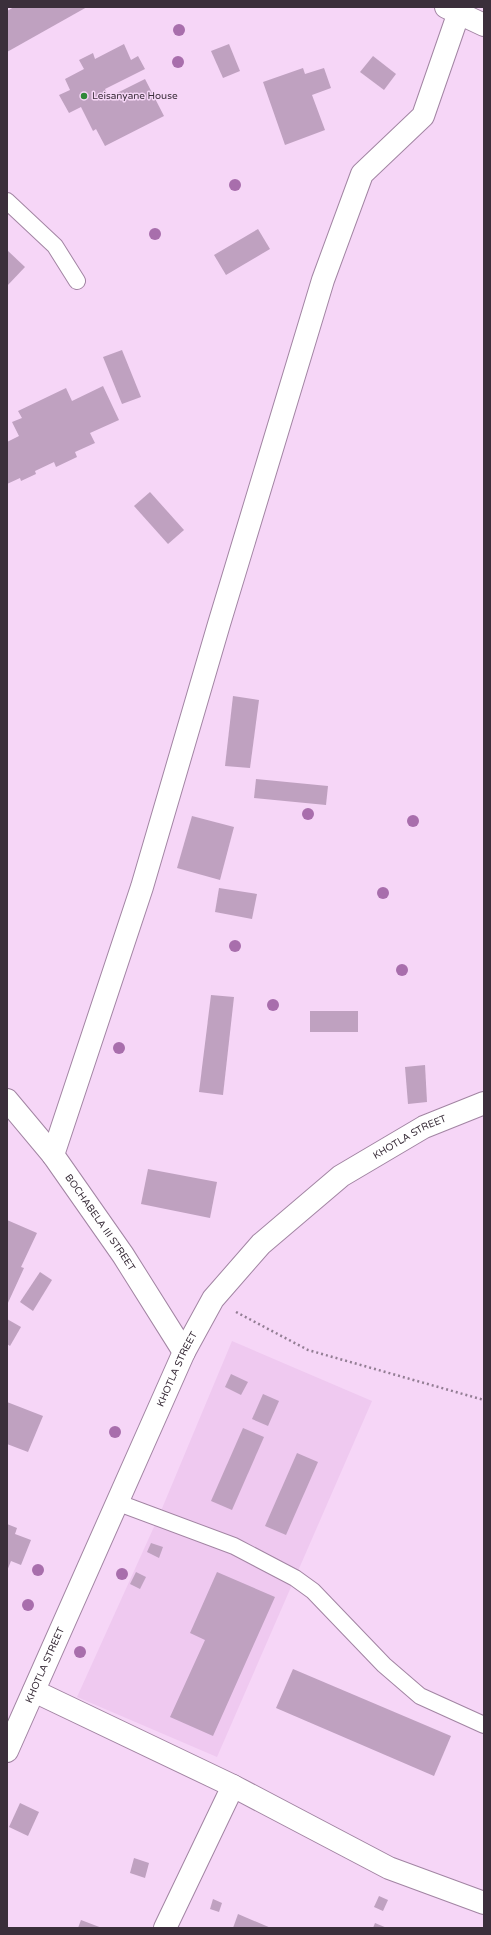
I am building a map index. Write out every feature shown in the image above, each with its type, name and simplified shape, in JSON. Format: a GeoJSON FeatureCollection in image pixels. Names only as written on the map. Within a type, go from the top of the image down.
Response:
{"type":"FeatureCollection","features":[{"type":"Feature","properties":{"kind":"street"},"geometry":{"type":"LineString","coordinates":[[53,1155],[142,888],[219,624],[323,280],[362,174],[423,116],[452,9],[484,25]]}},
{"type":"Feature","properties":{"kind":"street","name":"BOCHABELA III STREET"},"geometry":{"type":"LineString","coordinates":[[7,1100],[53,1155],[123,1255],[184,1352]]}},
{"type":"Feature","properties":{"kind":"street","name":"KHOTLA STREET"},"geometry":{"type":"LineString","coordinates":[[7,1751],[116,1502],[184,1352],[213,1299],[261,1244],[341,1176],[424,1127],[484,1103]]}},
{"type":"Feature","properties":{"kind":"street"},"geometry":{"type":"LineString","coordinates":[[34,1691],[232,1786],[389,1868],[484,1903]]}},
{"type":"Feature","properties":{"kind":"street"},"geometry":{"type":"LineString","coordinates":[[165,1928],[232,1786]]}},
{"type":"Feature","properties":{"kind":"lane"},"geometry":{"type":"LineString","coordinates":[[7,201],[56,246],[77,281]]}},
{"type":"Feature","properties":{"kind":"lane"},"geometry":{"type":"LineString","coordinates":[[116,1502],[234,1546],[295,1578],[313,1591],[384,1665],[420,1696],[484,1725]]}},
{"type":"Feature","properties":{"kind":"path"},"geometry":{"type":"LineString","coordinates":[[213,1299],[308,1350],[484,1400]]}},
{"type":"Feature","properties":{"kind":"shaded area"},"geometry":{"type":"Polygon","coordinates":[[[232,1341],[372,1401],[217,1757],[77,1697],[158,1518],[232,1341]]]}},
{"type":"Feature","properties":{"kind":"building"},"geometry":{"type":"Polygon","coordinates":[[[14,7],[87,7],[7,52],[7,11],[14,7]]]}},
{"type":"Feature","properties":{"kind":"building","name":"Leisanyane House"},"geometry":{"type":"Polygon","coordinates":[[[124,44],[131,60],[138,56],[145,69],[105,89],[109,97],[145,79],[164,116],[105,146],[96,129],[93,131],[81,107],[69,113],[59,95],[70,90],[65,79],[84,69],[79,60],[93,53],[95,59],[124,44]]]}},
{"type":"Feature","properties":{"kind":"building"},"geometry":{"type":"Polygon","coordinates":[[[229,44],[240,71],[223,78],[211,51],[229,44]]]}},
{"type":"Feature","properties":{"kind":"building"},"geometry":{"type":"Polygon","coordinates":[[[373,56],[396,74],[384,90],[360,72],[373,56]]]}},
{"type":"Feature","properties":{"kind":"building"},"geometry":{"type":"Polygon","coordinates":[[[303,68],[305,74],[324,68],[331,88],[312,95],[325,130],[285,145],[263,82],[303,68]]]}},
{"type":"Feature","properties":{"kind":"building"},"geometry":{"type":"Polygon","coordinates":[[[258,229],[270,249],[226,275],[214,255],[258,229]]]}},
{"type":"Feature","properties":{"kind":"building"},"geometry":{"type":"Polygon","coordinates":[[[7,250],[25,267],[7,286],[7,250]]]}},
{"type":"Feature","properties":{"kind":"building"},"geometry":{"type":"Polygon","coordinates":[[[122,350],[141,397],[122,404],[103,357],[122,350]]]}},
{"type":"Feature","properties":{"kind":"building"},"geometry":{"type":"Polygon","coordinates":[[[103,386],[119,420],[90,433],[95,443],[75,452],[77,457],[56,467],[54,462],[35,471],[36,474],[21,481],[20,478],[7,484],[7,442],[19,436],[12,422],[22,418],[18,411],[66,388],[72,401],[103,386]]]}},
{"type":"Feature","properties":{"kind":"building"},"geometry":{"type":"Polygon","coordinates":[[[150,492],[184,530],[168,544],[134,506],[150,492]]]}},
{"type":"Feature","properties":{"kind":"building"},"geometry":{"type":"Polygon","coordinates":[[[233,696],[259,700],[250,768],[225,766],[233,696]]]}},
{"type":"Feature","properties":{"kind":"building"},"geometry":{"type":"Polygon","coordinates":[[[256,779],[328,786],[326,805],[254,798],[256,779]]]}},
{"type":"Feature","properties":{"kind":"building"},"geometry":{"type":"Polygon","coordinates":[[[192,816],[234,827],[220,880],[177,868],[192,816]]]}},
{"type":"Feature","properties":{"kind":"building"},"geometry":{"type":"Polygon","coordinates":[[[219,888],[257,894],[252,919],[215,912],[219,888]]]}},
{"type":"Feature","properties":{"kind":"building"},"geometry":{"type":"Polygon","coordinates":[[[211,995],[234,997],[223,1095],[199,1092],[211,995]]]}},
{"type":"Feature","properties":{"kind":"building"},"geometry":{"type":"Polygon","coordinates":[[[310,1011],[358,1011],[358,1032],[310,1032],[310,1011]]]}},
{"type":"Feature","properties":{"kind":"building"},"geometry":{"type":"Polygon","coordinates":[[[425,1065],[427,1102],[408,1104],[405,1067],[425,1065]]]}},
{"type":"Feature","properties":{"kind":"building"},"geometry":{"type":"Polygon","coordinates":[[[148,1169],[217,1182],[210,1218],[141,1204],[148,1169]]]}},
{"type":"Feature","properties":{"kind":"building"},"geometry":{"type":"Polygon","coordinates":[[[7,1220],[37,1233],[21,1267],[24,1268],[7,1305],[7,1220]]]}},
{"type":"Feature","properties":{"kind":"building"},"geometry":{"type":"Polygon","coordinates":[[[40,1272],[52,1280],[33,1311],[20,1302],[40,1272]]]}},
{"type":"Feature","properties":{"kind":"building"},"geometry":{"type":"Polygon","coordinates":[[[7,1319],[21,1327],[10,1346],[7,1344],[7,1319]]]}},
{"type":"Feature","properties":{"kind":"building"},"geometry":{"type":"Polygon","coordinates":[[[231,1374],[248,1382],[241,1395],[225,1387],[231,1374]]]}},
{"type":"Feature","properties":{"kind":"building"},"geometry":{"type":"Polygon","coordinates":[[[263,1394],[279,1401],[268,1426],[252,1419],[263,1394]]]}},
{"type":"Feature","properties":{"kind":"building"},"geometry":{"type":"Polygon","coordinates":[[[7,1402],[43,1416],[28,1452],[7,1444],[7,1402]]]}},
{"type":"Feature","properties":{"kind":"building"},"geometry":{"type":"Polygon","coordinates":[[[243,1428],[264,1437],[232,1510],[211,1501],[243,1428]]]}},
{"type":"Feature","properties":{"kind":"building"},"geometry":{"type":"Polygon","coordinates":[[[297,1453],[318,1462],[286,1535],[265,1526],[297,1453]]]}},
{"type":"Feature","properties":{"kind":"building"},"geometry":{"type":"Polygon","coordinates":[[[7,1524],[17,1528],[15,1534],[31,1540],[21,1565],[11,1561],[7,1571],[7,1524]]]}},
{"type":"Feature","properties":{"kind":"building"},"geometry":{"type":"Polygon","coordinates":[[[151,1543],[163,1547],[159,1558],[147,1552],[151,1543]]]}},
{"type":"Feature","properties":{"kind":"building"},"geometry":{"type":"Polygon","coordinates":[[[136,1572],[146,1577],[140,1589],[130,1584],[136,1572]]]}},
{"type":"Feature","properties":{"kind":"building"},"geometry":{"type":"Polygon","coordinates":[[[217,1572],[275,1597],[213,1736],[170,1717],[205,1640],[190,1633],[217,1572]]]}},
{"type":"Feature","properties":{"kind":"building"},"geometry":{"type":"Polygon","coordinates":[[[293,1669],[451,1736],[434,1776],[276,1708],[293,1669]]]}},
{"type":"Feature","properties":{"kind":"building"},"geometry":{"type":"Polygon","coordinates":[[[20,1803],[39,1812],[28,1836],[9,1827],[20,1803]]]}},
{"type":"Feature","properties":{"kind":"building"},"geometry":{"type":"Polygon","coordinates":[[[134,1858],[149,1863],[145,1878],[130,1873],[134,1858]]]}},
{"type":"Feature","properties":{"kind":"building"},"geometry":{"type":"Polygon","coordinates":[[[379,1896],[388,1900],[383,1911],[374,1907],[379,1896]]]}},
{"type":"Feature","properties":{"kind":"building"},"geometry":{"type":"Polygon","coordinates":[[[213,1899],[222,1903],[219,1912],[210,1909],[213,1899]]]}},
{"type":"Feature","properties":{"kind":"building"},"geometry":{"type":"Polygon","coordinates":[[[238,1914],[271,1928],[233,1928],[238,1914]]]}},
{"type":"Feature","properties":{"kind":"building"},"geometry":{"type":"Polygon","coordinates":[[[81,1920],[102,1928],[78,1928],[81,1920]]]}},
{"type":"Feature","properties":{"kind":"building"},"geometry":{"type":"Polygon","coordinates":[[[375,1923],[387,1928],[373,1928],[375,1923]]]}},
{"type":"Feature","properties":{"kind":"place","name":"Leisanyane House"},"geometry":{"type":"Point","coordinates":[84,96]}}]}
